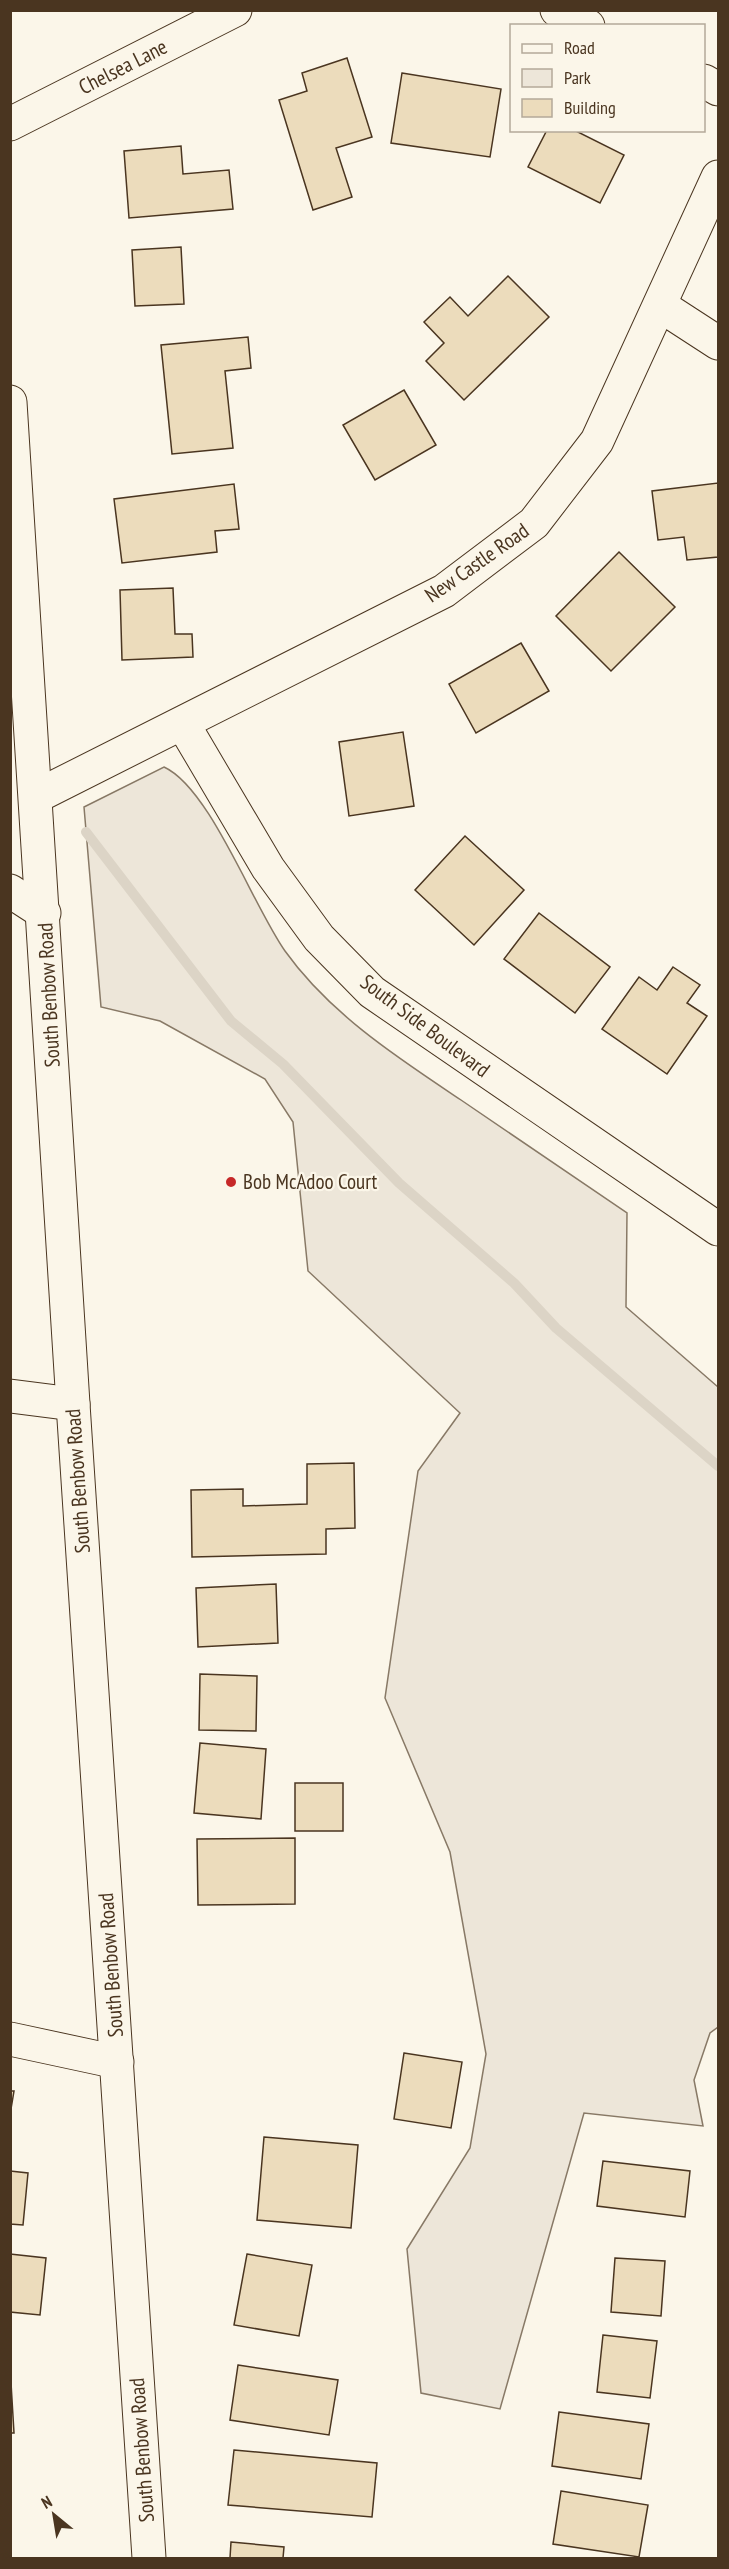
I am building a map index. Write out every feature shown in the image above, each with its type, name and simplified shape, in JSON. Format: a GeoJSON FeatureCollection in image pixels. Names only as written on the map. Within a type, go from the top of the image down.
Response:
{"type":"FeatureCollection","features":[{"type":"Feature","properties":{"kind":"street","name":"Chelsea Lane"},"geometry":{"type":"LineString","coordinates":[[10,124],[235,10]]}},
{"type":"Feature","properties":{"kind":"street"},"geometry":{"type":"LineString","coordinates":[[557,10],[584,24]]}},
{"type":"Feature","properties":{"kind":"street","name":"New Castle Road"},"geometry":{"type":"LineString","coordinates":[[37,796],[444,591],[534,524],[597,441],[661,306],[718,177]]}},
{"type":"Feature","properties":{"kind":"street"},"geometry":{"type":"LineString","coordinates":[[661,306],[718,343]]}},
{"type":"Feature","properties":{"kind":"street","name":"South Benbow Road"},"geometry":{"type":"LineString","coordinates":[[10,402],[149,2559]]}},
{"type":"Feature","properties":{"kind":"street","name":"South Side Boulevard"},"geometry":{"type":"LineString","coordinates":[[183,724],[268,868],[319,938],[372,992],[718,1229]]}},
{"type":"Feature","properties":{"kind":"street"},"geometry":{"type":"LineString","coordinates":[[10,891],[44,913]]}},
{"type":"Feature","properties":{"kind":"street"},"geometry":{"type":"LineString","coordinates":[[10,1396],[73,1404]]}},
{"type":"Feature","properties":{"kind":"street"},"geometry":{"type":"LineString","coordinates":[[10,2039],[117,2062]]}},
{"type":"Feature","properties":{"kind":"green space"},"geometry":{"type":"Polygon","coordinates":[[[164,767],[181,779],[198,798],[230,850],[272,931],[303,974],[323,995],[389,1051],[627,1213],[626,1307],[718,1387],[718,2027],[710,2033],[694,2080],[703,2126],[584,2113],[500,2409],[421,2393],[407,2249],[470,2148],[486,2054],[450,1852],[385,1698],[418,1471],[460,1413],[308,1271],[293,1122],[265,1079],[160,1021],[101,1007],[84,807],[164,767]]]}},
{"type":"Feature","properties":{"kind":"building"},"geometry":{"type":"Polygon","coordinates":[[[347,58],[372,137],[336,148],[352,197],[313,210],[279,100],[307,91],[302,73],[347,58]]]}},
{"type":"Feature","properties":{"kind":"building"},"geometry":{"type":"Polygon","coordinates":[[[402,73],[501,89],[490,157],[391,143],[402,73]]]}},
{"type":"Feature","properties":{"kind":"building"},"geometry":{"type":"Polygon","coordinates":[[[546,132],[578,132],[624,155],[600,203],[528,167],[546,132]]]}},
{"type":"Feature","properties":{"kind":"building"},"geometry":{"type":"Polygon","coordinates":[[[181,146],[183,174],[229,170],[233,209],[129,218],[124,151],[181,146]]]}},
{"type":"Feature","properties":{"kind":"building"},"geometry":{"type":"Polygon","coordinates":[[[181,247],[184,304],[135,306],[132,250],[181,247]]]}},
{"type":"Feature","properties":{"kind":"building"},"geometry":{"type":"Polygon","coordinates":[[[508,276],[549,317],[464,400],[426,361],[444,343],[424,322],[450,297],[468,316],[508,276]]]}},
{"type":"Feature","properties":{"kind":"building"},"geometry":{"type":"Polygon","coordinates":[[[248,337],[251,368],[225,371],[233,448],[172,454],[161,345],[248,337]]]}},
{"type":"Feature","properties":{"kind":"building"},"geometry":{"type":"Polygon","coordinates":[[[404,390],[436,445],[375,480],[343,425],[404,390]]]}},
{"type":"Feature","properties":{"kind":"building"},"geometry":{"type":"Polygon","coordinates":[[[718,483],[718,557],[687,560],[684,537],[658,540],[652,491],[718,483]]]}},
{"type":"Feature","properties":{"kind":"building"},"geometry":{"type":"Polygon","coordinates":[[[234,484],[239,529],[215,531],[217,552],[122,563],[114,499],[234,484]]]}},
{"type":"Feature","properties":{"kind":"building"},"geometry":{"type":"Polygon","coordinates":[[[619,552],[675,607],[611,671],[556,616],[619,552]]]}},
{"type":"Feature","properties":{"kind":"building"},"geometry":{"type":"Polygon","coordinates":[[[173,588],[175,634],[192,634],[193,657],[122,660],[120,590],[173,588]]]}},
{"type":"Feature","properties":{"kind":"building"},"geometry":{"type":"Polygon","coordinates":[[[521,643],[549,691],[476,733],[449,684],[521,643]]]}},
{"type":"Feature","properties":{"kind":"building"},"geometry":{"type":"Polygon","coordinates":[[[403,732],[414,806],[349,816],[339,742],[403,732]]]}},
{"type":"Feature","properties":{"kind":"building"},"geometry":{"type":"Polygon","coordinates":[[[465,836],[524,890],[474,945],[415,890],[465,836]]]}},
{"type":"Feature","properties":{"kind":"building"},"geometry":{"type":"Polygon","coordinates":[[[539,913],[610,967],[575,1013],[504,959],[539,913]]]}},
{"type":"Feature","properties":{"kind":"building"},"geometry":{"type":"Polygon","coordinates":[[[673,967],[700,985],[687,1003],[707,1016],[667,1074],[602,1029],[639,977],[657,990],[673,967]]]}},
{"type":"Feature","properties":{"kind":"building"},"geometry":{"type":"Polygon","coordinates":[[[354,1463],[355,1528],[326,1529],[326,1554],[192,1557],[191,1490],[243,1489],[243,1506],[307,1504],[307,1464],[354,1463]]]}},
{"type":"Feature","properties":{"kind":"building"},"geometry":{"type":"Polygon","coordinates":[[[276,1584],[278,1643],[198,1647],[196,1588],[276,1584]]]}},
{"type":"Feature","properties":{"kind":"building"},"geometry":{"type":"Polygon","coordinates":[[[200,1674],[257,1676],[256,1731],[199,1730],[200,1674]]]}},
{"type":"Feature","properties":{"kind":"building"},"geometry":{"type":"Polygon","coordinates":[[[200,1743],[266,1749],[261,1819],[194,1813],[200,1743]]]}},
{"type":"Feature","properties":{"kind":"building"},"geometry":{"type":"Polygon","coordinates":[[[295,1783],[343,1783],[343,1831],[295,1831],[295,1783]]]}},
{"type":"Feature","properties":{"kind":"building"},"geometry":{"type":"Polygon","coordinates":[[[295,1838],[295,1904],[198,1905],[197,1839],[295,1838]]]}},
{"type":"Feature","properties":{"kind":"building"},"geometry":{"type":"Polygon","coordinates":[[[404,2053],[462,2062],[451,2128],[394,2119],[404,2053]]]}},
{"type":"Feature","properties":{"kind":"building"},"geometry":{"type":"Polygon","coordinates":[[[10,2091],[14,2091],[10,2115],[10,2091]]]}},
{"type":"Feature","properties":{"kind":"building"},"geometry":{"type":"Polygon","coordinates":[[[264,2137],[358,2145],[351,2228],[257,2220],[264,2137]]]}},
{"type":"Feature","properties":{"kind":"building"},"geometry":{"type":"Polygon","coordinates":[[[603,2161],[690,2171],[685,2217],[597,2206],[603,2161]]]}},
{"type":"Feature","properties":{"kind":"building"},"geometry":{"type":"Polygon","coordinates":[[[10,2171],[28,2173],[23,2225],[10,2224],[10,2171]]]}},
{"type":"Feature","properties":{"kind":"building"},"geometry":{"type":"Polygon","coordinates":[[[10,2254],[46,2258],[40,2315],[10,2312],[10,2254]]]}},
{"type":"Feature","properties":{"kind":"building"},"geometry":{"type":"Polygon","coordinates":[[[247,2254],[312,2265],[299,2336],[234,2325],[247,2254]]]}},
{"type":"Feature","properties":{"kind":"building"},"geometry":{"type":"Polygon","coordinates":[[[615,2258],[665,2261],[661,2316],[611,2312],[615,2258]]]}},
{"type":"Feature","properties":{"kind":"building"},"geometry":{"type":"Polygon","coordinates":[[[603,2335],[657,2341],[650,2398],[597,2392],[603,2335]]]}},
{"type":"Feature","properties":{"kind":"building"},"geometry":{"type":"Polygon","coordinates":[[[238,2365],[338,2380],[329,2435],[230,2420],[238,2365]]]}},
{"type":"Feature","properties":{"kind":"building"},"geometry":{"type":"Polygon","coordinates":[[[10,2366],[14,2433],[10,2433],[10,2366]]]}},
{"type":"Feature","properties":{"kind":"building"},"geometry":{"type":"Polygon","coordinates":[[[559,2412],[649,2424],[641,2479],[552,2466],[559,2412]]]}},
{"type":"Feature","properties":{"kind":"building"},"geometry":{"type":"Polygon","coordinates":[[[234,2450],[377,2463],[372,2517],[228,2505],[234,2450]]]}},
{"type":"Feature","properties":{"kind":"building"},"geometry":{"type":"Polygon","coordinates":[[[561,2491],[648,2505],[639,2557],[553,2544],[561,2491]]]}},
{"type":"Feature","properties":{"kind":"building"},"geometry":{"type":"Polygon","coordinates":[[[231,2542],[284,2547],[283,2558],[230,2558],[231,2542]]]}},
{"type":"Feature","properties":{"kind":"waterway"},"geometry":{"type":"LineString","coordinates":[[86,832],[231,1021],[283,1064],[399,1183],[514,1283],[556,1328],[718,1466]]}},
{"type":"Feature","properties":{"kind":"place","name":"Bob McAdoo Court"},"geometry":{"type":"Point","coordinates":[231,1182]}}]}
